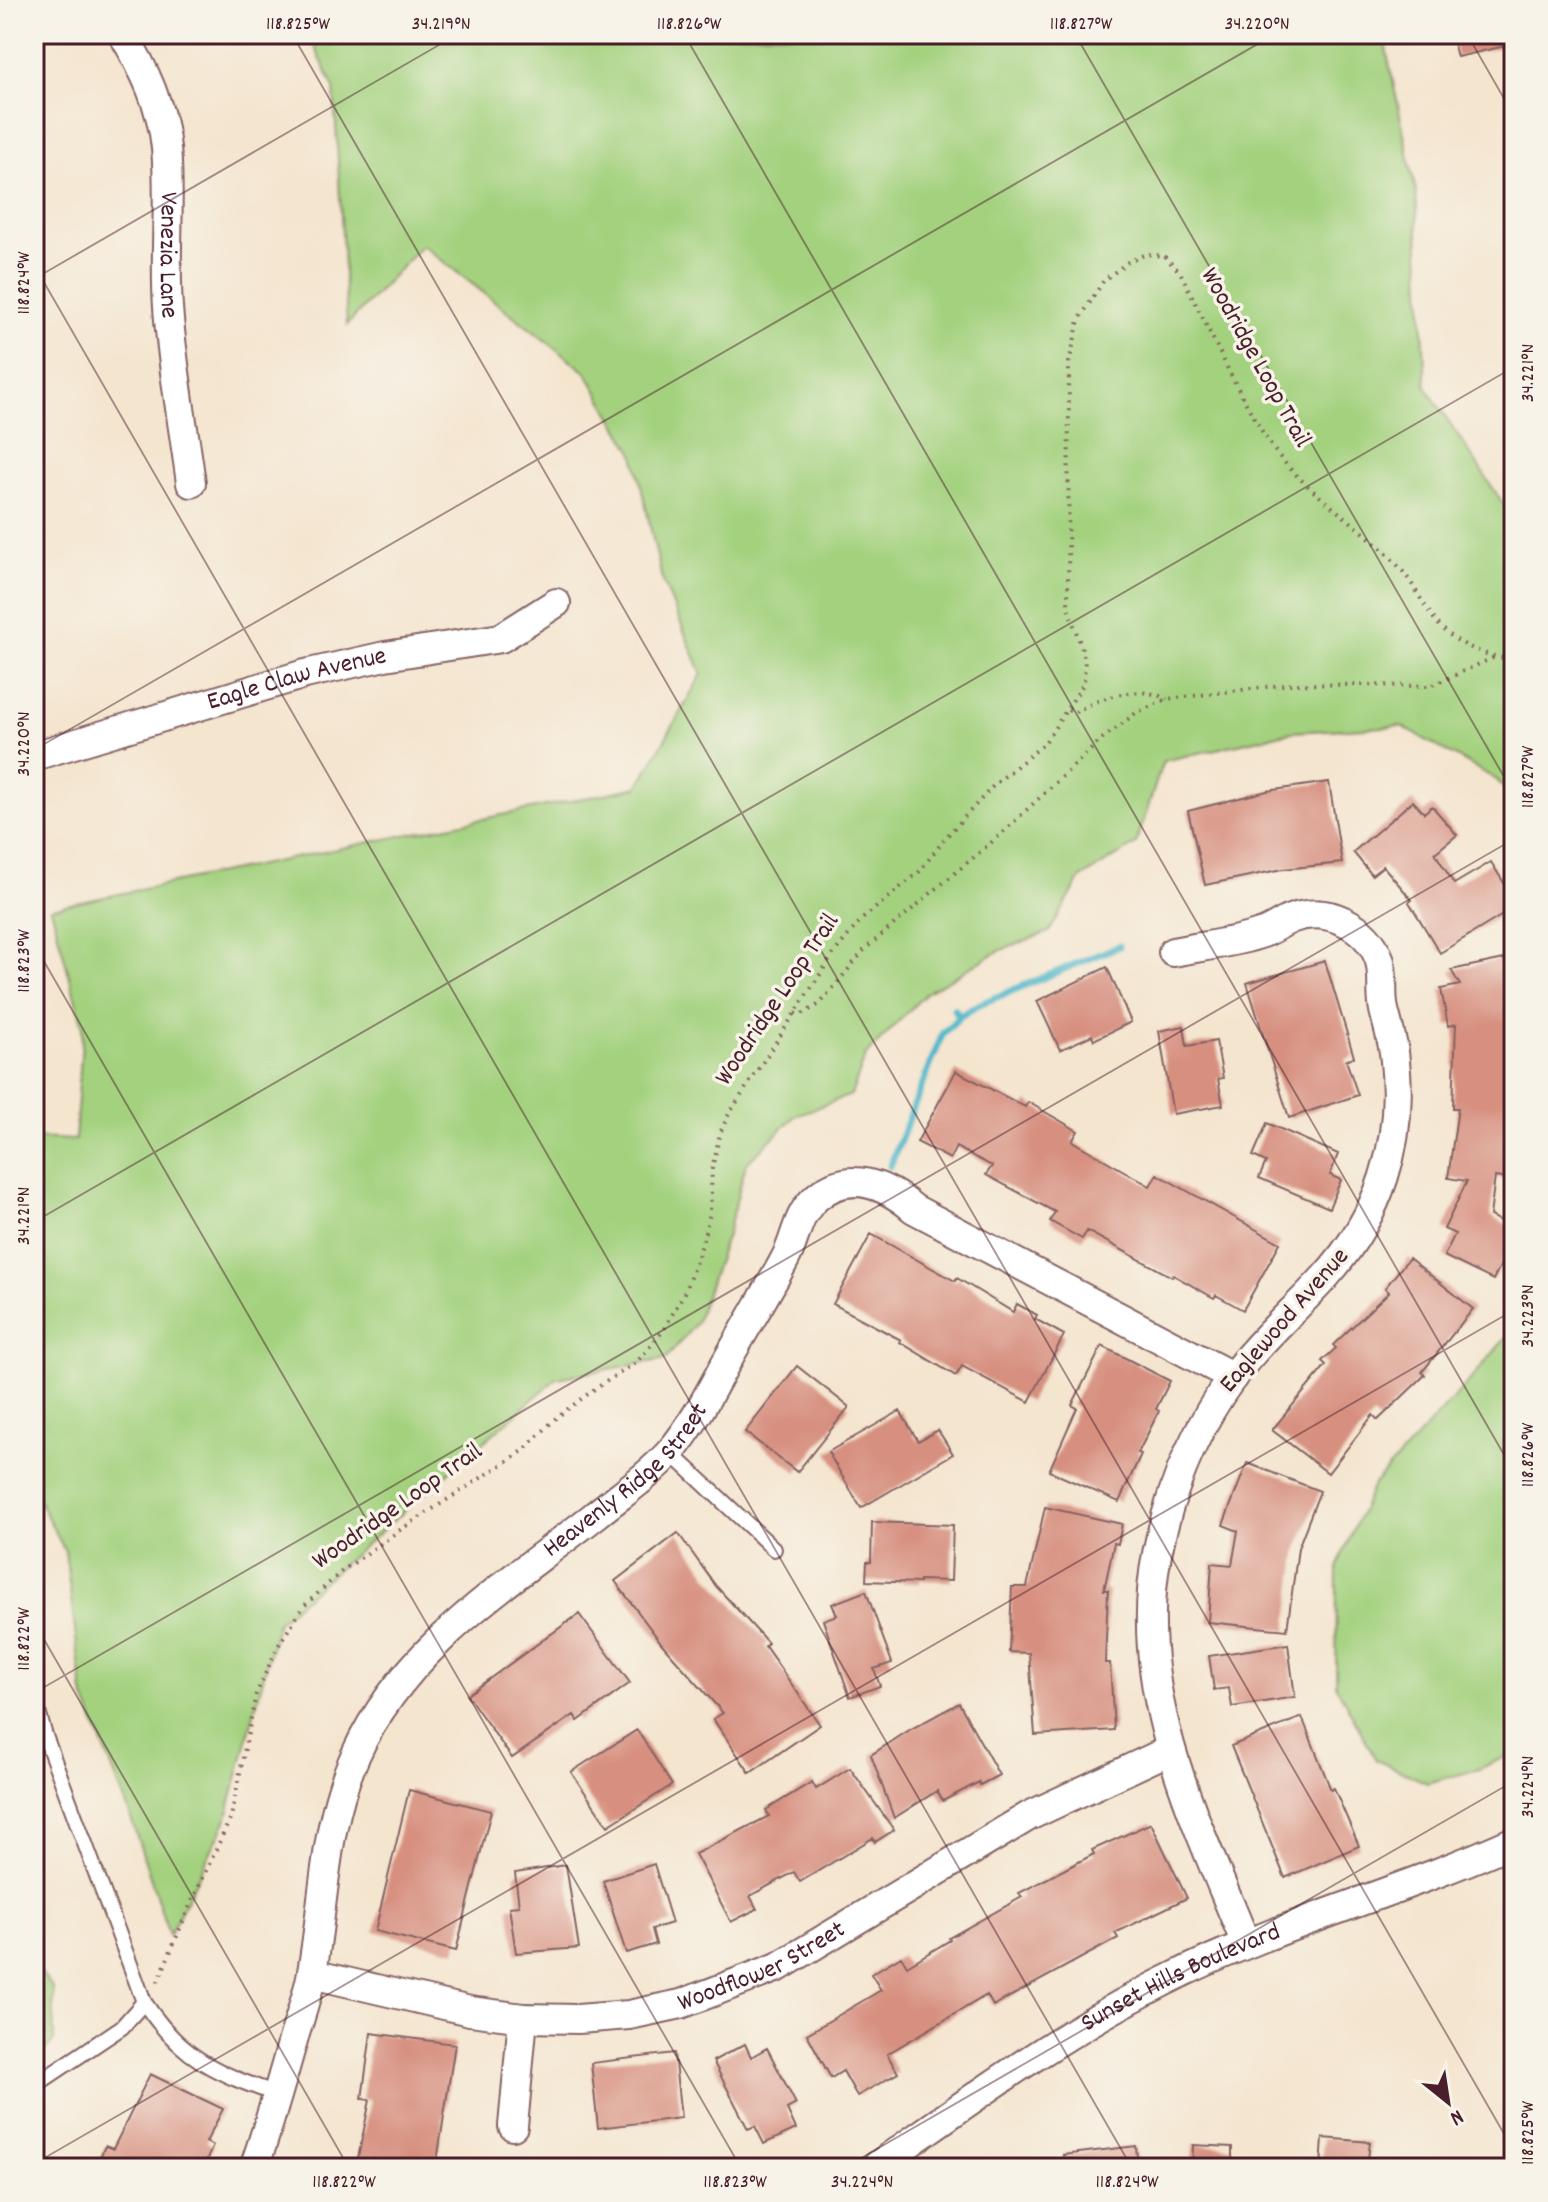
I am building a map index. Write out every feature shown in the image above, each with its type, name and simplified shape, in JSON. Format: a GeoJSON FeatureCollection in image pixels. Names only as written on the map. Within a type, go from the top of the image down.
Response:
{"type":"FeatureCollection","features":[{"type":"Feature","properties":{"kind":"street","name":"Venezia Lane"},"geometry":{"type":"LineString","coordinates":[[123,34],[143,67],[157,104],[166,145],[168,309],[191,483]]}},
{"type":"Feature","properties":{"kind":"street","name":"Eagle Claw Avenue"},"geometry":{"type":"LineString","coordinates":[[34,756],[305,674],[385,656],[501,638],[556,603]]}},
{"type":"Feature","properties":{"kind":"street","name":"Eaglewood Avenue"},"geometry":{"type":"LineString","coordinates":[[1173,952],[1263,933],[1294,917],[1314,914],[1333,916],[1353,925],[1369,940],[1379,959],[1383,1004],[1395,1058],[1398,1100],[1394,1140],[1385,1180],[1369,1215],[1349,1249],[1255,1349],[1208,1413],[1184,1462],[1168,1508],[1157,1558],[1151,1606],[1152,1657],[1159,1705],[1170,1750],[1246,1944]]}},
{"type":"Feature","properties":{"kind":"street","name":"Heavenly Ridge Street"},"geometry":{"type":"LineString","coordinates":[[254,2168],[280,2095],[312,1974],[334,1817],[356,1752],[406,1674],[441,1636],[632,1486],[670,1452],[695,1418],[787,1255],[803,1211],[818,1195],[837,1186],[857,1182],[876,1185],[895,1193],[914,1209],[1233,1377]]}},
{"type":"Feature","properties":{"kind":"street","name":"Woodflower Street"},"geometry":{"type":"LineString","coordinates":[[312,1974],[470,2011],[523,2018],[578,2019],[629,2015],[681,2004],[778,1967],[1029,1816],[1170,1750]]}},
{"type":"Feature","properties":{"kind":"street","name":"Sunset Hills Boulevard"},"geometry":{"type":"LineString","coordinates":[[874,2168],[1036,2053],[1167,1979],[1246,1944],[1514,1841]]}},
{"type":"Feature","properties":{"kind":"street"},"geometry":{"type":"LineString","coordinates":[[513,2126],[523,2018]]}},
{"type":"Feature","properties":{"kind":"lane"},"geometry":{"type":"LineString","coordinates":[[670,1452],[774,1549]]}},
{"type":"Feature","properties":{"kind":"lane"},"geometry":{"type":"LineString","coordinates":[[34,1698],[50,1751],[144,2002],[172,2040],[191,2056],[235,2078],[280,2095]]}},
{"type":"Feature","properties":{"kind":"lane"},"geometry":{"type":"LineString","coordinates":[[34,2086],[122,2027],[144,2002]]}},
{"type":"Feature","properties":{"kind":"path","name":"Woodridge Loop Trail"},"geometry":{"type":"LineString","coordinates":[[144,2002],[163,1975],[186,1914],[231,1817],[256,1694],[278,1646],[304,1606],[342,1571],[523,1451],[557,1417],[636,1363],[663,1331],[684,1293],[700,1251],[710,1213],[712,1169],[720,1133],[729,1114],[834,953],[861,920],[919,872],[995,784],[1044,744],[1084,683],[1085,658],[1068,608],[1069,363],[1079,320],[1104,280],[1128,262],[1146,254],[1164,256],[1180,272],[1266,437],[1297,478],[1385,552],[1402,570],[1437,624],[1454,639],[1484,653],[1514,658]]}},
{"type":"Feature","properties":{"kind":"path"},"geometry":{"type":"LineString","coordinates":[[795,1013],[800,1015],[820,1004],[865,949],[1000,835],[1102,739],[1136,713],[1167,699],[1290,684],[1431,686],[1498,656]]}},
{"type":"Feature","properties":{"kind":"path"},"geometry":{"type":"LineString","coordinates":[[1068,710],[1074,713],[1112,695],[1132,692],[1156,693],[1167,699]]}},
{"type":"Feature","properties":{"kind":"green space"},"geometry":{"type":"Polygon","coordinates":[[[309,34],[1383,34],[1416,192],[1426,387],[1514,520],[1514,799],[1497,780],[1401,726],[1291,732],[1163,761],[1136,844],[1081,878],[1049,932],[999,951],[926,993],[866,1055],[851,1095],[796,1115],[746,1164],[727,1235],[696,1323],[666,1359],[557,1378],[278,1621],[226,1821],[169,1935],[128,1809],[83,1693],[65,1551],[34,1491],[34,1138],[75,1140],[83,1027],[51,908],[638,787],[702,674],[662,579],[634,454],[586,372],[422,245],[347,325],[334,88],[309,34]]]}},
{"type":"Feature","properties":{"kind":"green space"},"geometry":{"type":"Polygon","coordinates":[[[1514,1328],[1514,1753],[1479,1769],[1427,1783],[1376,1760],[1336,1685],[1337,1567],[1373,1485],[1514,1328]]]}},
{"type":"Feature","properties":{"kind":"green space"},"geometry":{"type":"Polygon","coordinates":[[[34,1935],[35,1964],[53,1989],[54,2041],[34,2062],[34,1935]]]}},
{"type":"Feature","properties":{"kind":"building"},"geometry":{"type":"Polygon","coordinates":[[[1451,34],[1514,34],[1514,44],[1457,57],[1451,34]]]}},
{"type":"Feature","properties":{"kind":"building"},"geometry":{"type":"Polygon","coordinates":[[[1329,782],[1342,863],[1283,869],[1205,885],[1188,811],[1267,791],[1329,782]]]}},
{"type":"Feature","properties":{"kind":"building"},"geometry":{"type":"Polygon","coordinates":[[[1413,801],[1424,813],[1432,806],[1457,835],[1435,853],[1454,884],[1491,862],[1514,899],[1514,908],[1440,953],[1409,902],[1412,900],[1383,866],[1372,875],[1353,852],[1413,801]]]}},
{"type":"Feature","properties":{"kind":"building"},"geometry":{"type":"Polygon","coordinates":[[[1514,957],[1514,1180],[1495,1177],[1490,1216],[1514,1228],[1514,1238],[1493,1280],[1444,1256],[1455,1234],[1444,1229],[1467,1181],[1448,1178],[1458,1108],[1453,1108],[1456,1024],[1448,1026],[1441,989],[1460,985],[1451,970],[1514,957]]]}},
{"type":"Feature","properties":{"kind":"building"},"geometry":{"type":"Polygon","coordinates":[[[1325,961],[1354,1057],[1346,1060],[1358,1095],[1289,1118],[1247,983],[1325,961]]]}},
{"type":"Feature","properties":{"kind":"building"},"geometry":{"type":"Polygon","coordinates":[[[1107,967],[1131,1022],[1094,1040],[1092,1035],[1060,1050],[1037,1001],[1107,967]]]}},
{"type":"Feature","properties":{"kind":"building"},"geometry":{"type":"Polygon","coordinates":[[[1184,1026],[1187,1046],[1216,1041],[1223,1078],[1218,1079],[1223,1105],[1173,1114],[1159,1031],[1184,1026]]]}},
{"type":"Feature","properties":{"kind":"building"},"geometry":{"type":"Polygon","coordinates":[[[956,1071],[1025,1107],[1028,1102],[1078,1131],[1072,1141],[1150,1186],[1157,1174],[1280,1243],[1243,1310],[1172,1277],[1087,1231],[1082,1239],[1050,1221],[1055,1212],[986,1175],[992,1166],[956,1147],[950,1159],[917,1142],[956,1071]]]}},
{"type":"Feature","properties":{"kind":"building"},"geometry":{"type":"Polygon","coordinates":[[[1267,1123],[1338,1154],[1330,1175],[1341,1180],[1329,1208],[1259,1178],[1266,1162],[1253,1156],[1267,1123]]]}},
{"type":"Feature","properties":{"kind":"building"},"geometry":{"type":"Polygon","coordinates":[[[871,1234],[955,1281],[957,1278],[1013,1312],[1017,1304],[1037,1315],[1035,1319],[1064,1335],[1029,1402],[962,1366],[956,1376],[901,1340],[833,1304],[871,1234]]]}},
{"type":"Feature","properties":{"kind":"building"},"geometry":{"type":"Polygon","coordinates":[[[1409,1258],[1473,1309],[1422,1372],[1425,1375],[1378,1420],[1373,1415],[1328,1473],[1272,1430],[1326,1365],[1322,1361],[1336,1348],[1333,1345],[1389,1292],[1385,1288],[1409,1258]]]}},
{"type":"Feature","properties":{"kind":"building"},"geometry":{"type":"Polygon","coordinates":[[[1102,1346],[1170,1381],[1119,1502],[1049,1471],[1077,1408],[1072,1405],[1102,1346]]]}},
{"type":"Feature","properties":{"kind":"building"},"geometry":{"type":"Polygon","coordinates":[[[797,1366],[849,1407],[797,1472],[745,1432],[797,1366]]]}},
{"type":"Feature","properties":{"kind":"building"},"geometry":{"type":"Polygon","coordinates":[[[900,1411],[918,1441],[938,1430],[953,1454],[861,1508],[828,1452],[900,1411]]]}},
{"type":"Feature","properties":{"kind":"building"},"geometry":{"type":"Polygon","coordinates":[[[1247,1463],[1320,1491],[1298,1548],[1287,1630],[1208,1622],[1212,1563],[1232,1565],[1238,1531],[1223,1525],[1247,1463]]]}},
{"type":"Feature","properties":{"kind":"building"},"geometry":{"type":"Polygon","coordinates":[[[1045,1507],[1122,1524],[1118,1544],[1114,1543],[1104,1590],[1108,1590],[1105,1663],[1110,1663],[1114,1730],[1035,1735],[1029,1653],[1009,1652],[1012,1587],[1027,1587],[1045,1507]]]}},
{"type":"Feature","properties":{"kind":"building"},"geometry":{"type":"Polygon","coordinates":[[[872,1522],[953,1525],[951,1581],[866,1581],[867,1562],[871,1562],[872,1522]]]}},
{"type":"Feature","properties":{"kind":"building"},"geometry":{"type":"Polygon","coordinates":[[[678,1533],[716,1586],[768,1643],[765,1646],[820,1725],[750,1773],[713,1719],[723,1713],[662,1644],[615,1581],[678,1533]]]}},
{"type":"Feature","properties":{"kind":"building"},"geometry":{"type":"Polygon","coordinates":[[[866,1591],[892,1663],[874,1669],[880,1686],[850,1697],[823,1620],[837,1615],[832,1604],[866,1591]]]}},
{"type":"Feature","properties":{"kind":"building"},"geometry":{"type":"Polygon","coordinates":[[[579,1614],[630,1683],[578,1721],[574,1715],[512,1758],[467,1695],[579,1614]]]}},
{"type":"Feature","properties":{"kind":"building"},"geometry":{"type":"Polygon","coordinates":[[[1288,1644],[1295,1697],[1232,1707],[1229,1688],[1214,1690],[1209,1656],[1288,1644]]]}},
{"type":"Feature","properties":{"kind":"building"},"geometry":{"type":"Polygon","coordinates":[[[959,1703],[999,1775],[943,1801],[937,1791],[894,1818],[871,1755],[959,1703]]]}},
{"type":"Feature","properties":{"kind":"building"},"geometry":{"type":"Polygon","coordinates":[[[1302,1717],[1331,1790],[1334,1788],[1359,1846],[1285,1878],[1231,1746],[1302,1717]]]}},
{"type":"Feature","properties":{"kind":"building"},"geometry":{"type":"Polygon","coordinates":[[[637,1730],[672,1785],[608,1826],[571,1772],[637,1730]]]}},
{"type":"Feature","properties":{"kind":"building"},"geometry":{"type":"Polygon","coordinates":[[[850,1768],[894,1830],[875,1842],[873,1838],[800,1882],[794,1872],[750,1896],[757,1909],[731,1922],[695,1854],[769,1816],[766,1810],[812,1782],[816,1789],[850,1768]]]}},
{"type":"Feature","properties":{"kind":"building"},"geometry":{"type":"Polygon","coordinates":[[[409,1790],[491,1811],[456,1951],[375,1931],[409,1790]]]}},
{"type":"Feature","properties":{"kind":"building"},"geometry":{"type":"Polygon","coordinates":[[[1151,1823],[1187,1898],[1115,1933],[1118,1938],[993,2006],[987,1995],[887,2054],[898,2073],[857,2096],[843,2071],[831,2078],[807,2034],[881,1990],[871,1974],[901,1956],[907,1966],[949,1938],[1022,1897],[1019,1893],[1094,1854],[1092,1850],[1151,1823]]]}},
{"type":"Feature","properties":{"kind":"building"},"geometry":{"type":"Polygon","coordinates":[[[654,1864],[672,1923],[652,1929],[656,1944],[626,1953],[603,1881],[654,1864]]]}},
{"type":"Feature","properties":{"kind":"building"},"geometry":{"type":"Polygon","coordinates":[[[566,1865],[579,1948],[516,1953],[509,1907],[519,1906],[515,1873],[566,1865]]]}},
{"type":"Feature","properties":{"kind":"building"},"geometry":{"type":"Polygon","coordinates":[[[371,2033],[455,2044],[436,2168],[356,2168],[370,2100],[362,2099],[371,2033]]]}},
{"type":"Feature","properties":{"kind":"building"},"geometry":{"type":"Polygon","coordinates":[[[745,2044],[751,2057],[767,2048],[796,2104],[787,2109],[796,2129],[764,2144],[755,2126],[748,2129],[713,2061],[745,2044]]]}},
{"type":"Feature","properties":{"kind":"building"},"geometry":{"type":"Polygon","coordinates":[[[674,2053],[681,2118],[598,2128],[591,2063],[674,2053]]]}},
{"type":"Feature","properties":{"kind":"building"},"geometry":{"type":"Polygon","coordinates":[[[150,2074],[223,2109],[206,2142],[213,2146],[203,2168],[95,2168],[105,2146],[113,2149],[150,2074]]]}},
{"type":"Feature","properties":{"kind":"building"},"geometry":{"type":"Polygon","coordinates":[[[1323,2138],[1370,2142],[1367,2168],[1321,2168],[1323,2138]]]}},
{"type":"Feature","properties":{"kind":"building"},"geometry":{"type":"Polygon","coordinates":[[[1193,2145],[1232,2147],[1232,2168],[1192,2168],[1193,2145]]]}},
{"type":"Feature","properties":{"kind":"building"},"geometry":{"type":"Polygon","coordinates":[[[1136,2146],[1138,2168],[1064,2168],[1063,2155],[1136,2146]]]}},
{"type":"Feature","properties":{"kind":"waterway"},"geometry":{"type":"LineString","coordinates":[[960,1016],[980,1004],[1119,946]]}},
{"type":"Feature","properties":{"kind":"waterway"},"geometry":{"type":"LineString","coordinates":[[890,1166],[943,1033],[960,1016],[954,1009]]}}]}
